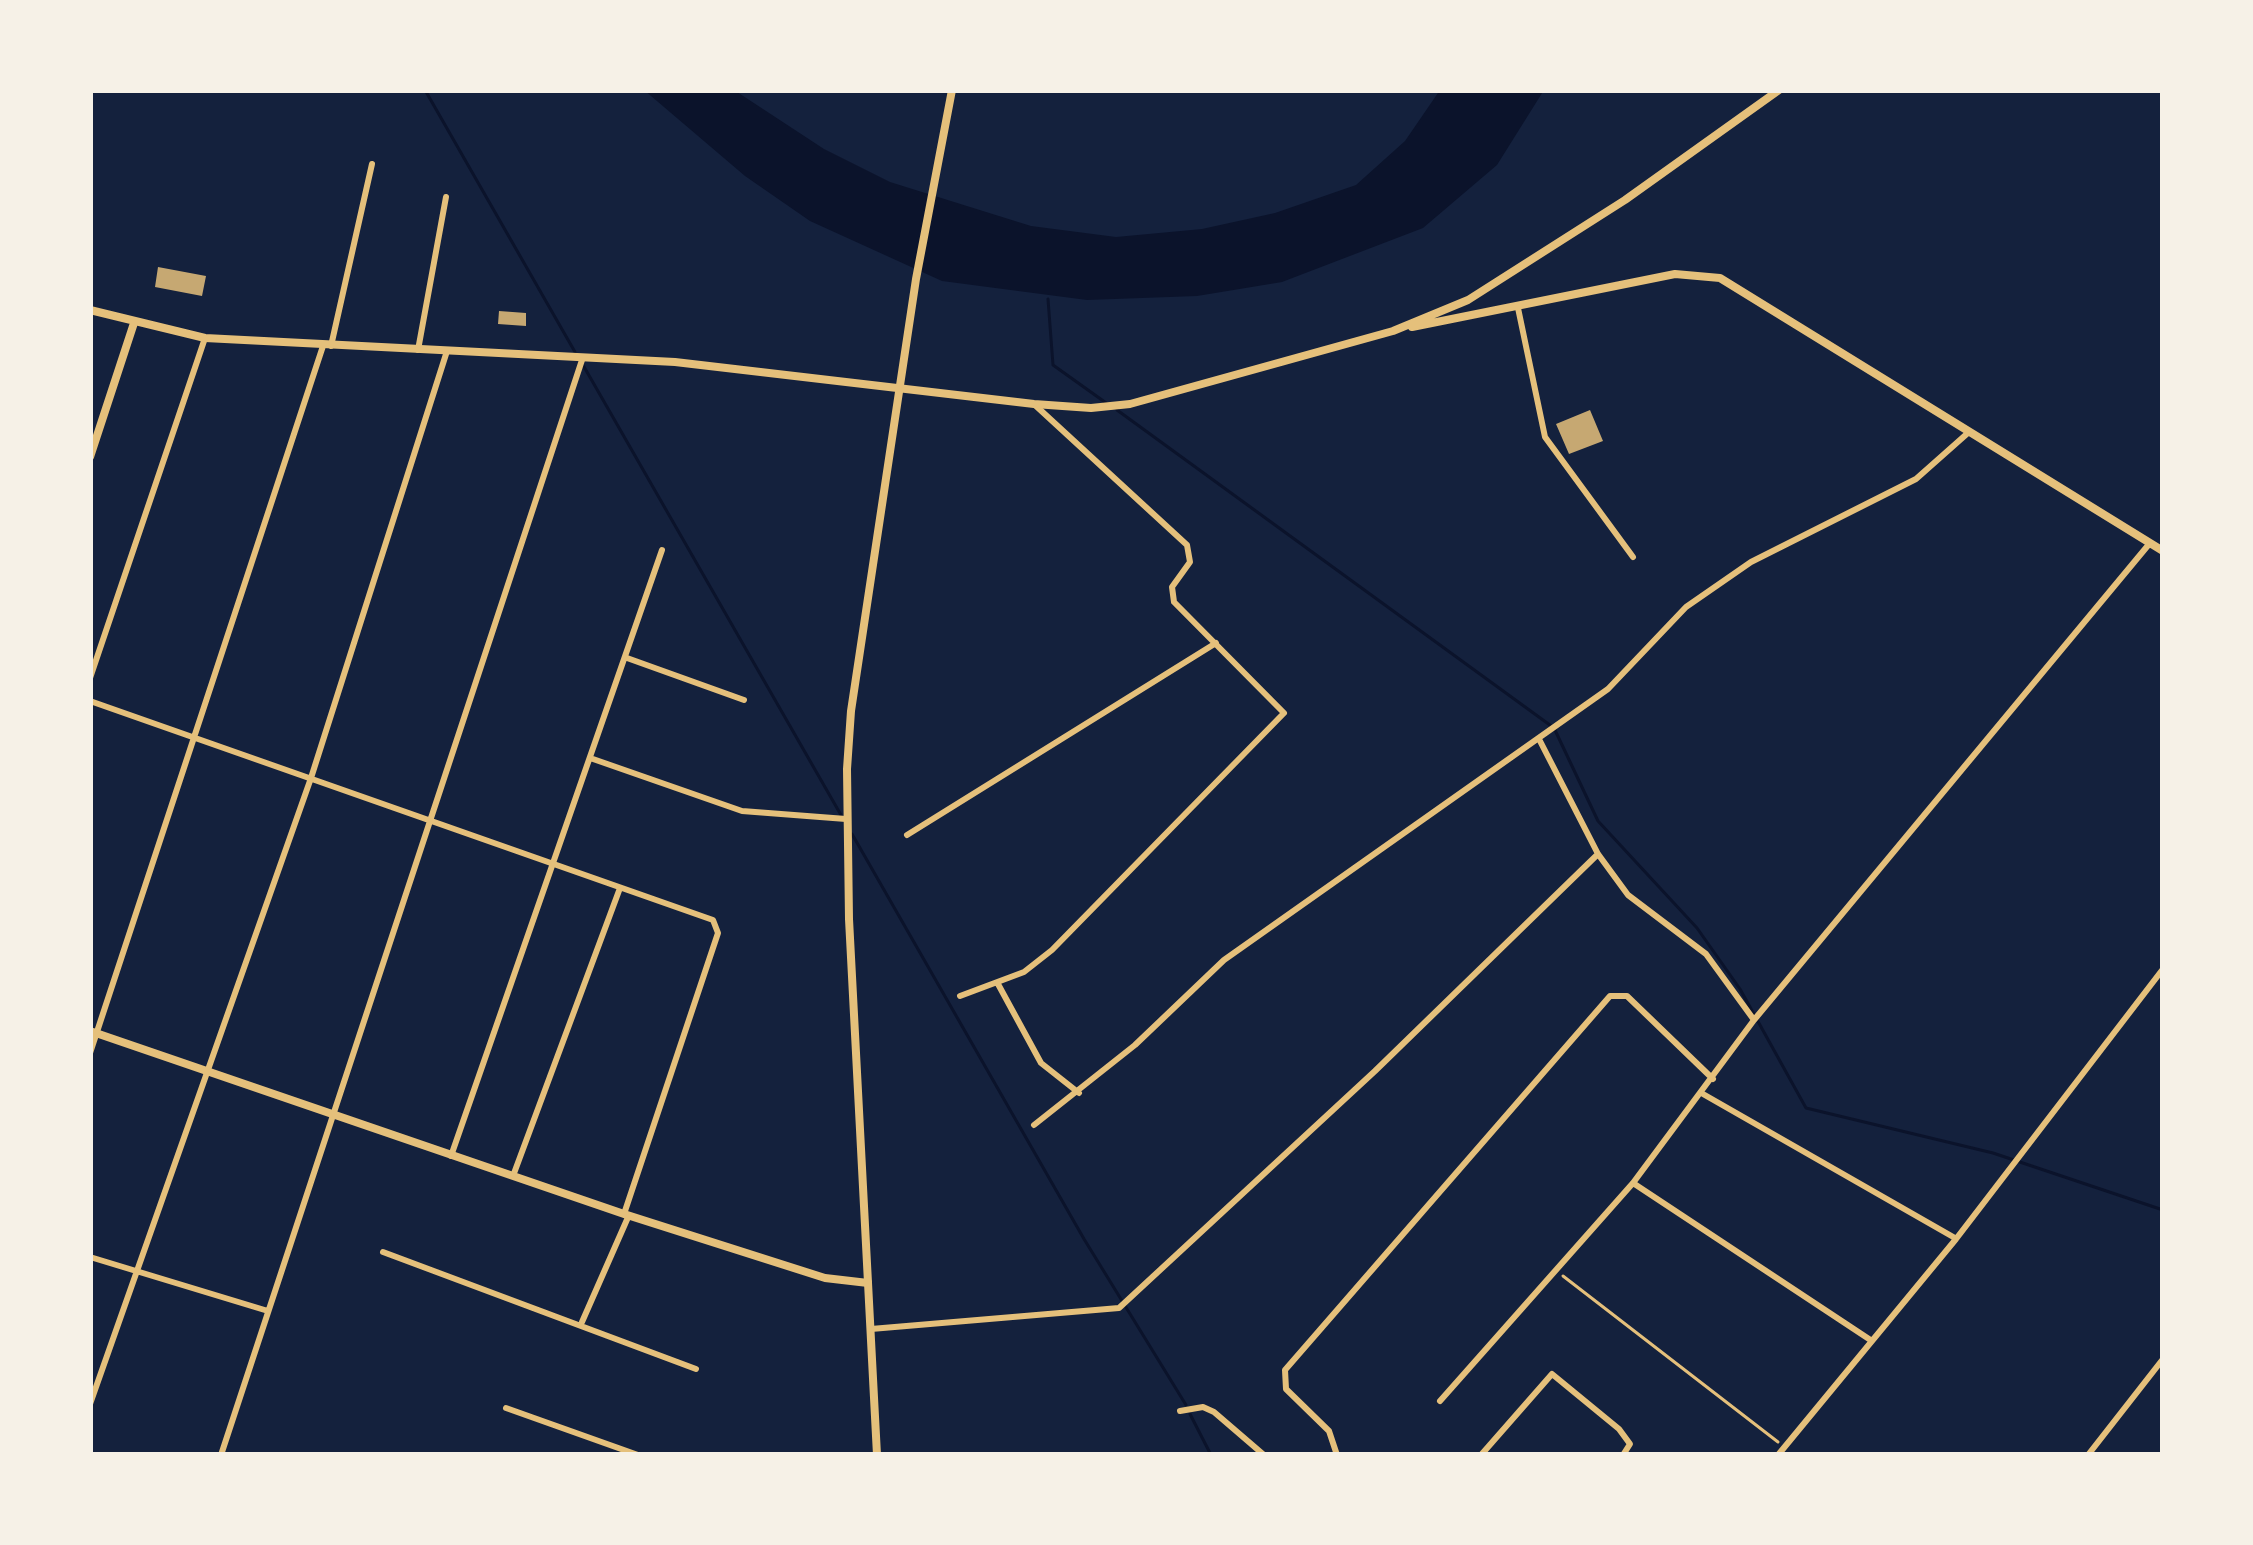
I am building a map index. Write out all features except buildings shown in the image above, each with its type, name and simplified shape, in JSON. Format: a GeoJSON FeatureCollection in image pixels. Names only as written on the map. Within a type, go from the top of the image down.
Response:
{"type":"FeatureCollection","features":[{"type":"Feature","properties":{"kind":"street"},"geometry":{"type":"LineString","coordinates":[[878,1455],[846,819],[851,712],[916,279],[952,90]]}},
{"type":"Feature","properties":{"kind":"street"},"geometry":{"type":"LineString","coordinates":[[1393,331],[1502,282],[1780,90]]}},
{"type":"Feature","properties":{"kind":"street"},"geometry":{"type":"LineString","coordinates":[[90,1053],[93,1032],[327,346],[372,164]]}},
{"type":"Feature","properties":{"kind":"street"},"geometry":{"type":"LineString","coordinates":[[418,350],[446,197]]}},
{"type":"Feature","properties":{"kind":"street"},"geometry":{"type":"LineString","coordinates":[[90,310],[205,338],[583,357],[1091,409],[1130,404],[1393,331],[1675,274],[1720,278],[2163,551]]}},
{"type":"Feature","properties":{"kind":"street"},"geometry":{"type":"LineString","coordinates":[[1518,308],[1545,437],[1633,556]]}},
{"type":"Feature","properties":{"kind":"street"},"geometry":{"type":"LineString","coordinates":[[90,457],[134,322]]}},
{"type":"Feature","properties":{"kind":"street"},"geometry":{"type":"LineString","coordinates":[[90,678],[205,338]]}},
{"type":"Feature","properties":{"kind":"street"},"geometry":{"type":"LineString","coordinates":[[90,1404],[311,778],[447,351]]}},
{"type":"Feature","properties":{"kind":"street"},"geometry":{"type":"LineString","coordinates":[[221,1455],[583,357]]}},
{"type":"Feature","properties":{"kind":"street"},"geometry":{"type":"LineString","coordinates":[[960,996],[998,984],[1052,950],[1283,720],[1282,706],[1170,594],[1190,562],[1186,544],[1034,404]]}},
{"type":"Feature","properties":{"kind":"street"},"geometry":{"type":"LineString","coordinates":[[1034,1124],[1078,1093],[1224,959],[1608,689],[1686,607],[1751,562],[1916,479],[1972,430]]}},
{"type":"Feature","properties":{"kind":"street"},"geometry":{"type":"LineString","coordinates":[[1440,1401],[1633,1183],[1754,1020],[2150,543]]}},
{"type":"Feature","properties":{"kind":"street"},"geometry":{"type":"LineString","coordinates":[[451,1156],[662,550]]}},
{"type":"Feature","properties":{"kind":"street"},"geometry":{"type":"LineString","coordinates":[[907,835],[1216,643]]}},
{"type":"Feature","properties":{"kind":"street"},"geometry":{"type":"LineString","coordinates":[[627,658],[745,700]]}},
{"type":"Feature","properties":{"kind":"street"},"geometry":{"type":"LineString","coordinates":[[90,700],[620,887],[717,926],[626,1215],[581,1323]]}},
{"type":"Feature","properties":{"kind":"street"},"geometry":{"type":"LineString","coordinates":[[1539,739],[1598,854],[1642,910],[1706,954],[1754,1020]]}},
{"type":"Feature","properties":{"kind":"street"},"geometry":{"type":"LineString","coordinates":[[593,759],[742,811],[846,819]]}},
{"type":"Feature","properties":{"kind":"street"},"geometry":{"type":"LineString","coordinates":[[871,1329],[1119,1308],[1375,1071],[1598,854]]}},
{"type":"Feature","properties":{"kind":"street"},"geometry":{"type":"LineString","coordinates":[[513,1176],[620,887]]}},
{"type":"Feature","properties":{"kind":"street"},"geometry":{"type":"LineString","coordinates":[[1778,1455],[1956,1239],[2163,969]]}},
{"type":"Feature","properties":{"kind":"street"},"geometry":{"type":"LineString","coordinates":[[998,984],[1041,1063],[1078,1093]]}},
{"type":"Feature","properties":{"kind":"street"},"geometry":{"type":"LineString","coordinates":[[1337,1455],[1330,1431],[1286,1389],[1285,1370],[1610,996],[1627,996],[1713,1079]]}},
{"type":"Feature","properties":{"kind":"street"},"geometry":{"type":"LineString","coordinates":[[93,1032],[626,1215],[824,1279],[868,1283]]}},
{"type":"Feature","properties":{"kind":"street"},"geometry":{"type":"LineString","coordinates":[[1702,1094],[1956,1239]]}},
{"type":"Feature","properties":{"kind":"street"},"geometry":{"type":"LineString","coordinates":[[1633,1183],[1872,1341]]}},
{"type":"Feature","properties":{"kind":"street"},"geometry":{"type":"LineString","coordinates":[[382,1252],[696,1370]]}},
{"type":"Feature","properties":{"kind":"street"},"geometry":{"type":"LineString","coordinates":[[90,1257],[268,1311]]}},
{"type":"Feature","properties":{"kind":"street"},"geometry":{"type":"LineString","coordinates":[[2088,1455],[2163,1359]]}},
{"type":"Feature","properties":{"kind":"street"},"geometry":{"type":"LineString","coordinates":[[1480,1455],[1552,1374],[1619,1429],[1630,1444],[1623,1455]]}},
{"type":"Feature","properties":{"kind":"street"},"geometry":{"type":"LineString","coordinates":[[1180,1412],[1203,1407],[1214,1412],[1264,1455]]}},
{"type":"Feature","properties":{"kind":"street"},"geometry":{"type":"LineString","coordinates":[[506,1408],[638,1455]]}},
{"type":"Feature","properties":{"kind":"path"},"geometry":{"type":"LineString","coordinates":[[1557,1271],[1784,1447]]}},
{"type":"Feature","properties":{"kind":"water"},"geometry":{"type":"Polygon","coordinates":[[[644,90],[734,90],[824,149],[890,182],[1031,226],[1116,237],[1202,229],[1275,213],[1356,185],[1405,141],[1440,90],[1544,90],[1497,165],[1423,228],[1282,282],[1197,296],[1087,300],[942,281],[810,221],[745,176],[644,90]]]}},
{"type":"Feature","properties":{"kind":"waterway"},"geometry":{"type":"LineString","coordinates":[[425,90],[575,352]]}},
{"type":"Feature","properties":{"kind":"waterway"},"geometry":{"type":"LineString","coordinates":[[1048,299],[1053,365],[1109,405]]}},
{"type":"Feature","properties":{"kind":"waterway"},"geometry":{"type":"LineString","coordinates":[[583,365],[841,815]]}},
{"type":"Feature","properties":{"kind":"waterway"},"geometry":{"type":"LineString","coordinates":[[1117,410],[1554,728],[1598,821],[1697,928],[1740,989],[1806,1108],[1993,1153],[2163,1210]]}},
{"type":"Feature","properties":{"kind":"waterway"},"geometry":{"type":"LineString","coordinates":[[852,834],[1084,1239],[1186,1405]]}},
{"type":"Feature","properties":{"kind":"waterway"},"geometry":{"type":"LineString","coordinates":[[1190,1414],[1211,1455]]}}]}
